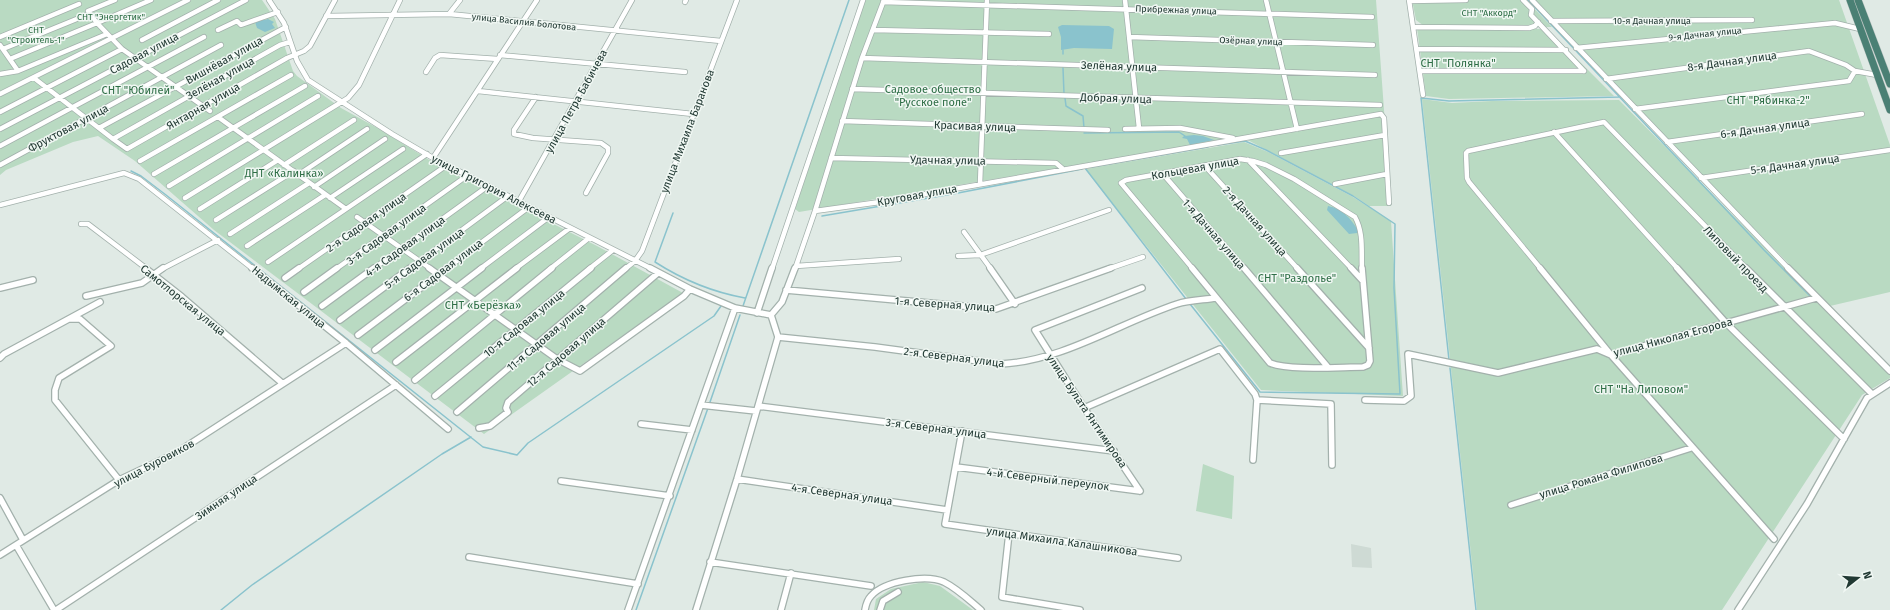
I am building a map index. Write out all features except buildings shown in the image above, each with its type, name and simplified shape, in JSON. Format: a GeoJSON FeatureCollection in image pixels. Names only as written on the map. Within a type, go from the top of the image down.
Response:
{"type":"FeatureCollection","features":[{"type":"Feature","properties":{"kind":"highway"},"geometry":{"type":"LineString","coordinates":[[1850,0],[1890,110]]}},
{"type":"Feature","properties":{"kind":"highway"},"geometry":{"type":"LineString","coordinates":[[1858,0],[1890,84]]}},
{"type":"Feature","properties":{"kind":"highway"},"geometry":{"type":"LineString","coordinates":[[1876,72],[1885,72]]}},
{"type":"Feature","properties":{"kind":"street"},"geometry":{"type":"LineString","coordinates":[[18,71],[1,47],[88,13],[115,0]]}},
{"type":"Feature","properties":{"kind":"street"},"geometry":{"type":"LineString","coordinates":[[10,59],[151,0]]}},
{"type":"Feature","properties":{"kind":"street"},"geometry":{"type":"LineString","coordinates":[[0,94],[188,0]]}},
{"type":"Feature","properties":{"kind":"street"},"geometry":{"type":"LineString","coordinates":[[142,40],[218,0]]}},
{"type":"Feature","properties":{"kind":"street","name":"Садовая улица"},"geometry":{"type":"LineString","coordinates":[[0,129],[246,0]]}},
{"type":"Feature","properties":{"kind":"street","name":"улица Григория Алексеева"},"geometry":{"type":"LineString","coordinates":[[270,0],[286,27],[301,72],[308,80],[342,103],[433,158],[690,289],[736,308],[771,315]]}},
{"type":"Feature","properties":{"kind":"street","name":"Янтарная улица"},"geometry":{"type":"LineString","coordinates":[[113,139],[127,149],[304,51],[310,46],[335,0]]}},
{"type":"Feature","properties":{"kind":"street"},"geometry":{"type":"LineString","coordinates":[[185,198],[342,103],[359,85],[400,0]]}},
{"type":"Feature","properties":{"kind":"street"},"geometry":{"type":"LineString","coordinates":[[449,14],[460,0]]}},
{"type":"Feature","properties":{"kind":"street"},"geometry":{"type":"LineString","coordinates":[[433,158],[536,0]]}},
{"type":"Feature","properties":{"kind":"street","name":"улица Петра Бабичева"},"geometry":{"type":"LineString","coordinates":[[519,201],[632,0]]}},
{"type":"Feature","properties":{"kind":"street","name":"улица Михаила Баранова"},"geometry":{"type":"LineString","coordinates":[[635,261],[642,251],[737,0]]}},
{"type":"Feature","properties":{"kind":"street"},"geometry":{"type":"LineString","coordinates":[[757,313],[863,0]]}},
{"type":"Feature","properties":{"kind":"street"},"geometry":{"type":"LineString","coordinates":[[1125,0],[1139,128]]}},
{"type":"Feature","properties":{"kind":"street"},"geometry":{"type":"LineString","coordinates":[[1266,0],[1297,129]]}},
{"type":"Feature","properties":{"kind":"street"},"geometry":{"type":"LineString","coordinates":[[1424,95],[1409,1],[1466,0]]}},
{"type":"Feature","properties":{"kind":"street"},"geometry":{"type":"LineString","coordinates":[[1421,71],[1584,71],[1566,50],[1530,15],[1532,9],[1523,0]]}},
{"type":"Feature","properties":{"kind":"street"},"geometry":{"type":"LineString","coordinates":[[1532,0],[1576,48],[1816,298],[1890,371]]}},
{"type":"Feature","properties":{"kind":"street"},"geometry":{"type":"LineString","coordinates":[[696,610],[737,479],[778,337],[771,315],[778,308],[796,266],[815,211],[862,58],[884,1]]}},
{"type":"Feature","properties":{"kind":"street","name":"Прибрежная улица"},"geometry":{"type":"LineString","coordinates":[[884,1],[987,2],[1126,9],[1372,17]]}},
{"type":"Feature","properties":{"kind":"street"},"geometry":{"type":"LineString","coordinates":[[0,37],[81,2]]}},
{"type":"Feature","properties":{"kind":"street"},"geometry":{"type":"LineString","coordinates":[[980,184],[982,93],[985,62],[987,2]]}},
{"type":"Feature","properties":{"kind":"street"},"geometry":{"type":"LineString","coordinates":[[218,30],[237,21],[241,25],[278,12]]}},
{"type":"Feature","properties":{"kind":"street"},"geometry":{"type":"LineString","coordinates":[[88,13],[122,49],[210,111]]}},
{"type":"Feature","properties":{"kind":"street","name":"улица Василия Болотова"},"geometry":{"type":"LineString","coordinates":[[326,16],[449,14],[721,41]]}},
{"type":"Feature","properties":{"kind":"street","name":"10-я Дачная улица"},"geometry":{"type":"LineString","coordinates":[[1551,21],[1752,20]]}},
{"type":"Feature","properties":{"kind":"street"},"geometry":{"type":"LineString","coordinates":[[1414,27],[1529,28],[1535,26],[1538,22]]}},
{"type":"Feature","properties":{"kind":"street","name":"9-я Дачная улица"},"geometry":{"type":"LineString","coordinates":[[1576,48],[1835,23],[1860,29]]}},
{"type":"Feature","properties":{"kind":"street","name":"Вишнёвая улица"},"geometry":{"type":"LineString","coordinates":[[99,128],[286,27]]}},
{"type":"Feature","properties":{"kind":"street"},"geometry":{"type":"LineString","coordinates":[[873,30],[1049,34]]}},
{"type":"Feature","properties":{"kind":"street"},"geometry":{"type":"LineString","coordinates":[[0,74],[18,71],[107,34]]}},
{"type":"Feature","properties":{"kind":"street"},"geometry":{"type":"LineString","coordinates":[[0,146],[204,37]]}},
{"type":"Feature","properties":{"kind":"street","name":"Озёрная улица"},"geometry":{"type":"LineString","coordinates":[[1129,37],[1373,45]]}},
{"type":"Feature","properties":{"kind":"street","name":"Зелёная улица"},"geometry":{"type":"LineString","coordinates":[[113,139],[280,45],[290,42]]}},
{"type":"Feature","properties":{"kind":"street","name":"Фруктовая улица"},"geometry":{"type":"LineString","coordinates":[[0,165],[221,45]]}},
{"type":"Feature","properties":{"kind":"street"},"geometry":{"type":"LineString","coordinates":[[0,112],[122,49]]}},
{"type":"Feature","properties":{"kind":"street"},"geometry":{"type":"LineString","coordinates":[[1417,49],[1566,50]]}},
{"type":"Feature","properties":{"kind":"street","name":"8-я Дачная улица"},"geometry":{"type":"LineString","coordinates":[[1606,79],[1809,51],[1846,65],[1854,71],[1876,72]]}},
{"type":"Feature","properties":{"kind":"street"},"geometry":{"type":"LineString","coordinates":[[426,72],[435,58],[440,55],[499,57],[685,72]]}},
{"type":"Feature","properties":{"kind":"street","name":"Зелёная улица"},"geometry":{"type":"LineString","coordinates":[[862,58],[1375,75]]}},
{"type":"Feature","properties":{"kind":"street"},"geometry":{"type":"LineString","coordinates":[[1635,109],[1849,81],[1854,71]]}},
{"type":"Feature","properties":{"kind":"street"},"geometry":{"type":"LineString","coordinates":[[140,161],[291,75]]}},
{"type":"Feature","properties":{"kind":"street"},"geometry":{"type":"LineString","coordinates":[[34,78],[113,139]]}},
{"type":"Feature","properties":{"kind":"street"},"geometry":{"type":"LineString","coordinates":[[154,174],[305,86]]}},
{"type":"Feature","properties":{"kind":"street","name":"Добрая улица"},"geometry":{"type":"LineString","coordinates":[[852,89],[1380,105]]}},
{"type":"Feature","properties":{"kind":"street"},"geometry":{"type":"LineString","coordinates":[[478,90],[693,114]]}},
{"type":"Feature","properties":{"kind":"street"},"geometry":{"type":"LineString","coordinates":[[169,186],[318,96]]}},
{"type":"Feature","properties":{"kind":"street"},"geometry":{"type":"LineString","coordinates":[[536,97],[514,132],[519,136],[601,143],[608,148],[608,153],[586,193]]}},
{"type":"Feature","properties":{"kind":"street","name":"Круговая улица"},"geometry":{"type":"LineString","coordinates":[[815,211],[980,184],[1236,138],[1381,114],[1384,118],[1385,135]]}},
{"type":"Feature","properties":{"kind":"street","name":"6-я Дачная улица"},"geometry":{"type":"LineString","coordinates":[[1667,142],[1862,114]]}},
{"type":"Feature","properties":{"kind":"street"},"geometry":{"type":"LineString","coordinates":[[218,117],[346,209]]}},
{"type":"Feature","properties":{"kind":"street"},"geometry":{"type":"LineString","coordinates":[[284,165],[354,120]]}},
{"type":"Feature","properties":{"kind":"street","name":"Красивая улица"},"geometry":{"type":"LineString","coordinates":[[842,121],[1108,130]]}},
{"type":"Feature","properties":{"kind":"street","name":"Липовый проезд"},"geometry":{"type":"LineString","coordinates":[[1554,132],[1604,122],[1783,307],[1872,394]]}},
{"type":"Feature","properties":{"kind":"street"},"geometry":{"type":"LineString","coordinates":[[1125,129],[1172,127],[1196,129],[1236,138]]}},
{"type":"Feature","properties":{"kind":"street"},"geometry":{"type":"LineString","coordinates":[[298,175],[367,129]]}},
{"type":"Feature","properties":{"kind":"street"},"geometry":{"type":"LineString","coordinates":[[1774,539],[1691,448],[1611,355],[1469,182],[1466,178],[1466,153],[1468,151],[1554,132],[1726,323],[1844,439]]}},
{"type":"Feature","properties":{"kind":"street"},"geometry":{"type":"LineString","coordinates":[[1281,153],[1385,135],[1389,203]]}},
{"type":"Feature","properties":{"kind":"street"},"geometry":{"type":"LineString","coordinates":[[314,187],[385,139]]}},
{"type":"Feature","properties":{"kind":"street"},"geometry":{"type":"LineString","coordinates":[[330,198],[403,149]]}},
{"type":"Feature","properties":{"kind":"street","name":"5-я Дачная улица"},"geometry":{"type":"LineString","coordinates":[[1701,178],[1890,150]]}},
{"type":"Feature","properties":{"kind":"street"},"geometry":{"type":"LineString","coordinates":[[268,262],[427,154]]}},
{"type":"Feature","properties":{"kind":"street","name":"Удачная улица"},"geometry":{"type":"LineString","coordinates":[[831,158],[1056,163],[1063,169]]}},
{"type":"Feature","properties":{"kind":"street","name":"Кольцевая улица"},"geometry":{"type":"LineString","coordinates":[[1240,159],[1247,160],[1264,164],[1281,172],[1346,210],[1355,217],[1362,234],[1362,280],[1370,361],[1368,365],[1363,367],[1291,367],[1277,366],[1270,363],[1121,183],[1126,180],[1240,159]]}},
{"type":"Feature","properties":{"kind":"street"},"geometry":{"type":"LineString","coordinates":[[200,209],[278,160]]}},
{"type":"Feature","properties":{"kind":"street"},"geometry":{"type":"LineString","coordinates":[[1247,160],[1362,280]]}},
{"type":"Feature","properties":{"kind":"street","name":"2-я Садовая улица"},"geometry":{"type":"LineString","coordinates":[[285,278],[366,223],[447,164]]}},
{"type":"Feature","properties":{"kind":"street","name":"2-я Дачная улица"},"geometry":{"type":"LineString","coordinates":[[1205,166],[1369,348]]}},
{"type":"Feature","properties":{"kind":"street"},"geometry":{"type":"LineString","coordinates":[[216,220],[294,172]]}},
{"type":"Feature","properties":{"kind":"street","name":"Надымская улица"},"geometry":{"type":"LineString","coordinates":[[0,205],[124,174],[139,179],[346,342],[448,429]]}},
{"type":"Feature","properties":{"kind":"street","name":"1-я Дачная улица"},"geometry":{"type":"LineString","coordinates":[[1163,174],[1327,366]]}},
{"type":"Feature","properties":{"kind":"street"},"geometry":{"type":"LineString","coordinates":[[1335,184],[1388,174]]}},
{"type":"Feature","properties":{"kind":"street","name":"3-я Садовая улица"},"geometry":{"type":"LineString","coordinates":[[304,292],[468,175]]}},
{"type":"Feature","properties":{"kind":"street"},"geometry":{"type":"LineString","coordinates":[[230,234],[309,183]]}},
{"type":"Feature","properties":{"kind":"street","name":"4-я Садовая улица"},"geometry":{"type":"LineString","coordinates":[[322,306],[488,186]]}},
{"type":"Feature","properties":{"kind":"street"},"geometry":{"type":"LineString","coordinates":[[247,246],[325,195]]}},
{"type":"Feature","properties":{"kind":"street","name":"5-я Садовая улица"},"geometry":{"type":"LineString","coordinates":[[340,320],[508,196]]}},
{"type":"Feature","properties":{"kind":"street","name":"6-я Садовая улица"},"geometry":{"type":"LineString","coordinates":[[358,335],[529,206]]}},
{"type":"Feature","properties":{"kind":"street"},"geometry":{"type":"LineString","coordinates":[[958,256],[980,255],[1109,210]]}},
{"type":"Feature","properties":{"kind":"street"},"geometry":{"type":"LineString","coordinates":[[357,217],[536,344],[558,359],[580,371],[684,296],[690,289]]}},
{"type":"Feature","properties":{"kind":"street"},"geometry":{"type":"LineString","coordinates":[[375,350],[549,217]]}},
{"type":"Feature","properties":{"kind":"street","name":"Самотлорская улица"},"geometry":{"type":"LineString","coordinates":[[81,224],[88,224],[153,276],[182,297],[282,383]]}},
{"type":"Feature","properties":{"kind":"street"},"geometry":{"type":"LineString","coordinates":[[396,362],[570,228]]}},
{"type":"Feature","properties":{"kind":"street"},"geometry":{"type":"LineString","coordinates":[[964,232],[1015,304]]}},
{"type":"Feature","properties":{"kind":"street"},"geometry":{"type":"LineString","coordinates":[[415,380],[589,238]]}},
{"type":"Feature","properties":{"kind":"street"},"geometry":{"type":"LineString","coordinates":[[86,296],[142,283],[167,266],[218,240]]}},
{"type":"Feature","properties":{"kind":"street","name":"10-я Садовая улица"},"geometry":{"type":"LineString","coordinates":[[435,396],[613,250]]}},
{"type":"Feature","properties":{"kind":"street","name":"1-я Северная улица"},"geometry":{"type":"LineString","coordinates":[[786,290],[996,309],[1015,304],[1143,257]]}},
{"type":"Feature","properties":{"kind":"street"},"geometry":{"type":"LineString","coordinates":[[796,266],[899,260]]}},
{"type":"Feature","properties":{"kind":"street","name":"11-я Садовая улица"},"geometry":{"type":"LineString","coordinates":[[457,412],[635,261]]}},
{"type":"Feature","properties":{"kind":"street","name":"12-я Садовая улица"},"geometry":{"type":"LineString","coordinates":[[479,428],[490,426],[508,412],[506,408],[508,402],[658,273]]}},
{"type":"Feature","properties":{"kind":"street"},"geometry":{"type":"LineString","coordinates":[[0,288],[33,280]]}},
{"type":"Feature","properties":{"kind":"street","name":"улица Булата Янтимирова"},"geometry":{"type":"LineString","coordinates":[[1140,490],[1084,408],[1035,330],[1142,288]]}},
{"type":"Feature","properties":{"kind":"street","name":"2-я Северная улица"},"geometry":{"type":"LineString","coordinates":[[778,337],[875,347],[1001,364],[1021,363],[1050,355],[1178,303],[1216,298]]}},
{"type":"Feature","properties":{"kind":"street","name":"улица Николая Егорова"},"geometry":{"type":"LineString","coordinates":[[1365,400],[1404,401],[1411,396],[1408,354],[1498,373],[1597,349],[1611,355],[1816,298]]}},
{"type":"Feature","properties":{"kind":"street"},"geometry":{"type":"LineString","coordinates":[[0,358],[100,302]]}},
{"type":"Feature","properties":{"kind":"street"},"geometry":{"type":"LineString","coordinates":[[628,610],[670,496],[700,405],[736,308]]}},
{"type":"Feature","properties":{"kind":"street"},"geometry":{"type":"LineString","coordinates":[[69,319],[80,319],[110,346],[59,378],[55,390],[55,400],[119,480]]}},
{"type":"Feature","properties":{"kind":"street","name":"улица Буровиков"},"geometry":{"type":"LineString","coordinates":[[0,555],[119,480],[176,453],[229,420],[282,383],[346,342]]}},
{"type":"Feature","properties":{"kind":"street"},"geometry":{"type":"LineString","coordinates":[[1084,408],[1220,349],[1255,394],[1257,400],[1253,460]]}},
{"type":"Feature","properties":{"kind":"street"},"geometry":{"type":"LineString","coordinates":[[1738,610],[1807,504],[1867,398],[1890,383]]}},
{"type":"Feature","properties":{"kind":"street","name":"Зимняя улица"},"geometry":{"type":"LineString","coordinates":[[55,610],[396,385]]}},
{"type":"Feature","properties":{"kind":"street"},"geometry":{"type":"LineString","coordinates":[[1257,400],[1331,404],[1332,465]]}},
{"type":"Feature","properties":{"kind":"street","name":"3-я Северная улица"},"geometry":{"type":"LineString","coordinates":[[700,405],[757,409],[962,431],[1114,452]]}},
{"type":"Feature","properties":{"kind":"street"},"geometry":{"type":"LineString","coordinates":[[641,424],[692,430]]}},
{"type":"Feature","properties":{"kind":"street"},"geometry":{"type":"LineString","coordinates":[[947,510],[962,431]]}},
{"type":"Feature","properties":{"kind":"street","name":"улица Романа Филипова"},"geometry":{"type":"LineString","coordinates":[[1511,505],[1691,448]]}},
{"type":"Feature","properties":{"kind":"street","name":"4-й Северный переулок"},"geometry":{"type":"LineString","coordinates":[[956,467],[1140,490]]}},
{"type":"Feature","properties":{"kind":"street","name":"4-я Северная улица"},"geometry":{"type":"LineString","coordinates":[[737,479],[947,510]]}},
{"type":"Feature","properties":{"kind":"street"},"geometry":{"type":"LineString","coordinates":[[561,481],[670,496]]}},
{"type":"Feature","properties":{"kind":"street"},"geometry":{"type":"LineString","coordinates":[[0,498],[23,540]]}},
{"type":"Feature","properties":{"kind":"street","name":"улица Михаила Калашникова"},"geometry":{"type":"LineString","coordinates":[[947,510],[945,524],[1178,558]]}},
{"type":"Feature","properties":{"kind":"street"},"geometry":{"type":"LineString","coordinates":[[1009,533],[1002,597],[1080,610]]}},
{"type":"Feature","properties":{"kind":"street"},"geometry":{"type":"LineString","coordinates":[[16,545],[55,610]]}},
{"type":"Feature","properties":{"kind":"street"},"geometry":{"type":"LineString","coordinates":[[470,557],[638,584]]}},
{"type":"Feature","properties":{"kind":"street"},"geometry":{"type":"LineString","coordinates":[[710,562],[791,572],[871,586]]}},
{"type":"Feature","properties":{"kind":"street"},"geometry":{"type":"LineString","coordinates":[[781,610],[791,572]]}},
{"type":"Feature","properties":{"kind":"street"},"geometry":{"type":"LineString","coordinates":[[865,610],[867,601],[877,591],[899,583],[924,578],[937,580],[947,584],[981,610]]}},
{"type":"Feature","properties":{"kind":"street"},"geometry":{"type":"LineString","coordinates":[[880,610],[883,601],[898,592]]}},
{"type":"Feature","properties":{"kind":"shaded area"},"geometry":{"type":"Polygon","coordinates":[[[1351,544],[1371,548],[1372,568],[1352,567],[1351,544]]]}},
{"type":"Feature","properties":{"kind":"green space"},"geometry":{"type":"Polygon","coordinates":[[[0,0],[262,0],[275,19],[293,71],[297,76],[341,108],[381,130],[439,166],[597,246],[683,293],[484,434],[214,230],[135,161],[98,136],[73,142],[6,170],[0,175],[0,0]]]}},
{"type":"Feature","properties":{"kind":"green space","name":"Садовое общество \"Русское поле\""},"geometry":{"type":"Polygon","coordinates":[[[865,0],[1376,0],[1391,206],[1369,206],[1354,196],[1242,137],[799,212],[795,209],[865,0]]]}},
{"type":"Feature","properties":{"kind":"green space","name":"СНТ \"Аккорд\""},"geometry":{"type":"Polygon","coordinates":[[[1412,0],[1526,0],[1552,27],[1424,26],[1416,20],[1412,0]]]}},
{"type":"Feature","properties":{"kind":"green space","name":"СНТ \"Рябинка-2\""},"geometry":{"type":"Polygon","coordinates":[[[1530,0],[1839,0],[1890,145],[1890,292],[1830,306],[1530,0]]]}},
{"type":"Feature","properties":{"kind":"green space","name":"СНТ \"Полянка\""},"geometry":{"type":"Polygon","coordinates":[[[1417,28],[1547,29],[1614,96],[1449,99],[1426,96],[1417,28]]]}},
{"type":"Feature","properties":{"kind":"green space","name":"СНТ \"На Липовом\""},"geometry":{"type":"Polygon","coordinates":[[[1422,99],[1452,103],[1492,101],[1619,100],[1890,374],[1890,378],[1862,395],[1722,610],[1477,610],[1422,99]]]}},
{"type":"Feature","properties":{"kind":"green space","name":"СНТ \"Раздолье\""},"geometry":{"type":"Polygon","coordinates":[[[1244,142],[1268,152],[1353,197],[1391,221],[1403,396],[1261,390],[1085,169],[1244,142]]]}},
{"type":"Feature","properties":{"kind":"green space"},"geometry":{"type":"Polygon","coordinates":[[[1203,464],[1234,476],[1232,519],[1196,511],[1203,464]]]}},
{"type":"Feature","properties":{"kind":"green space"},"geometry":{"type":"Polygon","coordinates":[[[923,582],[940,586],[973,610],[874,610],[876,599],[891,589],[923,582]]]}},
{"type":"Feature","properties":{"kind":"water"},"geometry":{"type":"Polygon","coordinates":[[[268,19],[274,22],[272,24],[275,28],[265,32],[257,28],[255,22],[268,19]]]}},
{"type":"Feature","properties":{"kind":"water"},"geometry":{"type":"Polygon","coordinates":[[[1062,25],[1109,26],[1114,29],[1112,49],[1074,48],[1061,50],[1061,37],[1058,27],[1062,25]]]}},
{"type":"Feature","properties":{"kind":"water"},"geometry":{"type":"Polygon","coordinates":[[[1184,136],[1203,136],[1214,140],[1190,145],[1187,139],[1182,138],[1184,136]]]}},
{"type":"Feature","properties":{"kind":"water"},"geometry":{"type":"Polygon","coordinates":[[[1328,206],[1338,209],[1346,215],[1358,230],[1357,233],[1349,234],[1327,210],[1328,206]]]}},
{"type":"Feature","properties":{"kind":"waterway"},"geometry":{"type":"LineString","coordinates":[[743,306],[849,0]]}},
{"type":"Feature","properties":{"kind":"waterway"},"geometry":{"type":"LineString","coordinates":[[1528,0],[1764,250],[1811,297]]}},
{"type":"Feature","properties":{"kind":"waterway"},"geometry":{"type":"LineString","coordinates":[[1063,68],[1064,94]]}},
{"type":"Feature","properties":{"kind":"waterway"},"geometry":{"type":"LineString","coordinates":[[1449,360],[1421,98],[1449,101],[1619,97]]}},
{"type":"Feature","properties":{"kind":"waterway"},"geometry":{"type":"LineString","coordinates":[[1065,98],[1066,106],[1083,116],[1084,128]]}},
{"type":"Feature","properties":{"kind":"waterway"},"geometry":{"type":"LineString","coordinates":[[1084,133],[1179,132],[1185,136]]}},
{"type":"Feature","properties":{"kind":"waterway"},"geometry":{"type":"LineString","coordinates":[[1190,304],[1260,392],[1400,394],[1394,288],[1395,224],[1353,196],[1266,150],[1245,141],[1218,145]]}},
{"type":"Feature","properties":{"kind":"waterway"},"geometry":{"type":"LineString","coordinates":[[1092,167],[1208,147]]}},
{"type":"Feature","properties":{"kind":"waterway"},"geometry":{"type":"LineString","coordinates":[[1085,168],[1186,299]]}},
{"type":"Feature","properties":{"kind":"waterway"},"geometry":{"type":"LineString","coordinates":[[822,216],[958,193],[1082,169]]}},
{"type":"Feature","properties":{"kind":"waterway"},"geometry":{"type":"LineString","coordinates":[[131,171],[141,176],[166,195],[471,437]]}},
{"type":"Feature","properties":{"kind":"waterway"},"geometry":{"type":"LineString","coordinates":[[673,213],[655,262],[676,274],[709,289],[745,298]]}},
{"type":"Feature","properties":{"kind":"waterway"},"geometry":{"type":"LineString","coordinates":[[471,437],[483,447],[517,455],[528,443],[714,316],[721,306]]}},
{"type":"Feature","properties":{"kind":"waterway"},"geometry":{"type":"LineString","coordinates":[[709,405],[740,315]]}},
{"type":"Feature","properties":{"kind":"waterway"},"geometry":{"type":"LineString","coordinates":[[1450,368],[1476,610]]}},
{"type":"Feature","properties":{"kind":"waterway"},"geometry":{"type":"LineString","coordinates":[[636,610],[708,408]]}},
{"type":"Feature","properties":{"kind":"waterway"},"geometry":{"type":"LineString","coordinates":[[221,610],[252,585],[442,454],[471,437]]}},
{"type":"Feature","properties":{"kind":"park label","name":"СНТ \"Энергетик\""},"geometry":{"type":"Point","coordinates":[111,17]}},
{"type":"Feature","properties":{"kind":"park label","name":"СНТ \"Строитель-1\""},"geometry":{"type":"Point","coordinates":[36,36]}},
{"type":"Feature","properties":{"kind":"park label","name":"СНТ \"Юбилей\""},"geometry":{"type":"Point","coordinates":[138,90]}},
{"type":"Feature","properties":{"kind":"park label","name":"ДНТ «Калинка»"},"geometry":{"type":"Point","coordinates":[284,173]}},
{"type":"Feature","properties":{"kind":"park label","name":"СНТ «Берёзка»"},"geometry":{"type":"Point","coordinates":[483,305]}}]}
